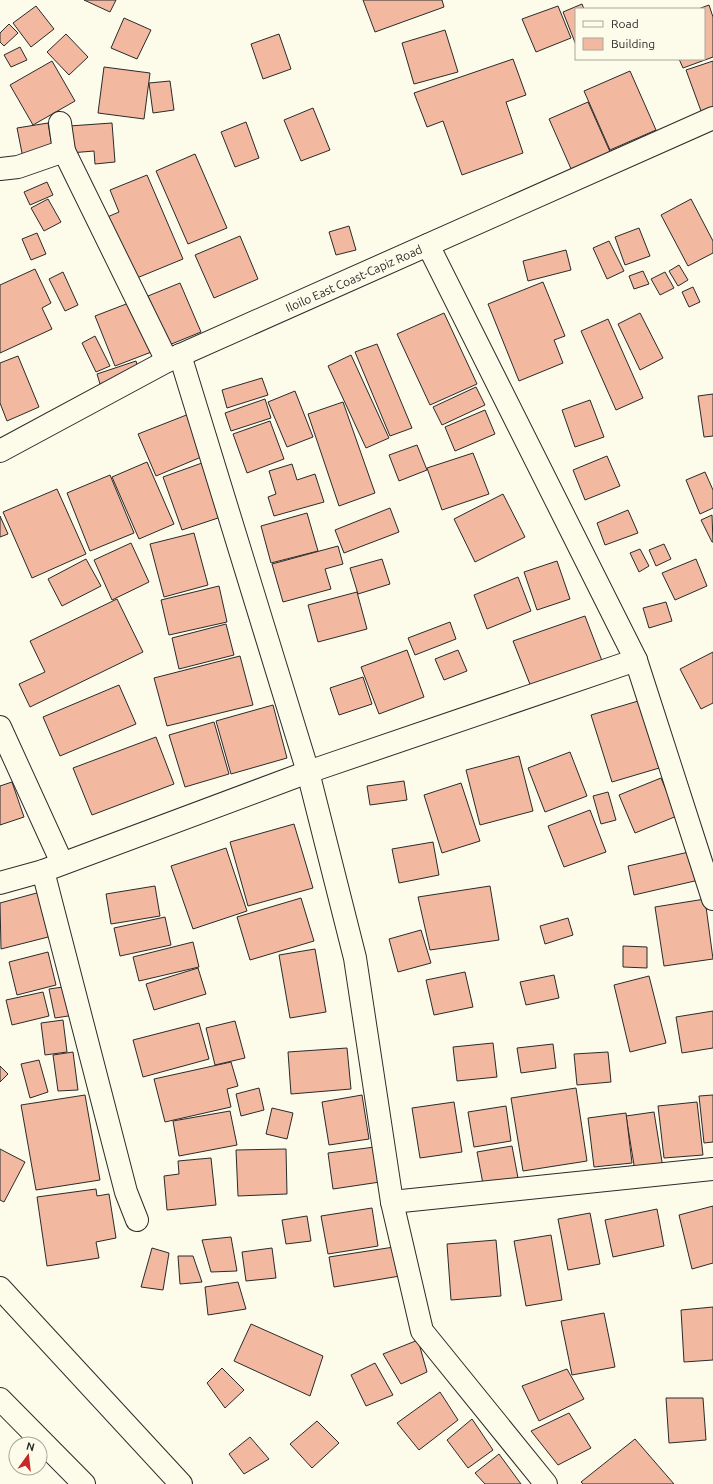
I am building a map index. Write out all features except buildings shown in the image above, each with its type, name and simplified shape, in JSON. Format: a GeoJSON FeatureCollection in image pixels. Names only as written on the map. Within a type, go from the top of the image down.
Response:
{"type":"FeatureCollection","features":[{"type":"Feature","properties":{"kind":"street","name":"Iloilo East Coast-Capiz Road"},"geometry":{"type":"LineString","coordinates":[[0,451],[173,358],[713,118]]}},
{"type":"Feature","properties":{"kind":"street"},"geometry":{"type":"LineString","coordinates":[[60,123],[64,151],[173,358],[308,772],[355,958],[392,1202],[422,1330],[546,1484]]}},
{"type":"Feature","properties":{"kind":"street"},"geometry":{"type":"LineString","coordinates":[[0,169],[18,167],[64,151]]}},
{"type":"Feature","properties":{"kind":"street"},"geometry":{"type":"LineString","coordinates":[[428,245],[636,660],[713,899]]}},
{"type":"Feature","properties":{"kind":"street"},"geometry":{"type":"LineString","coordinates":[[0,883],[53,867],[308,772],[636,660]]}},
{"type":"Feature","properties":{"kind":"street"},"geometry":{"type":"LineString","coordinates":[[0,727],[53,867],[126,1192],[137,1220]]}},
{"type":"Feature","properties":{"kind":"street"},"geometry":{"type":"LineString","coordinates":[[392,1202],[713,1169]]}},
{"type":"Feature","properties":{"kind":"street"},"geometry":{"type":"LineString","coordinates":[[0,1288],[181,1484]]}},
{"type":"Feature","properties":{"kind":"street"},"geometry":{"type":"LineString","coordinates":[[0,1399],[84,1484]]}}]}
